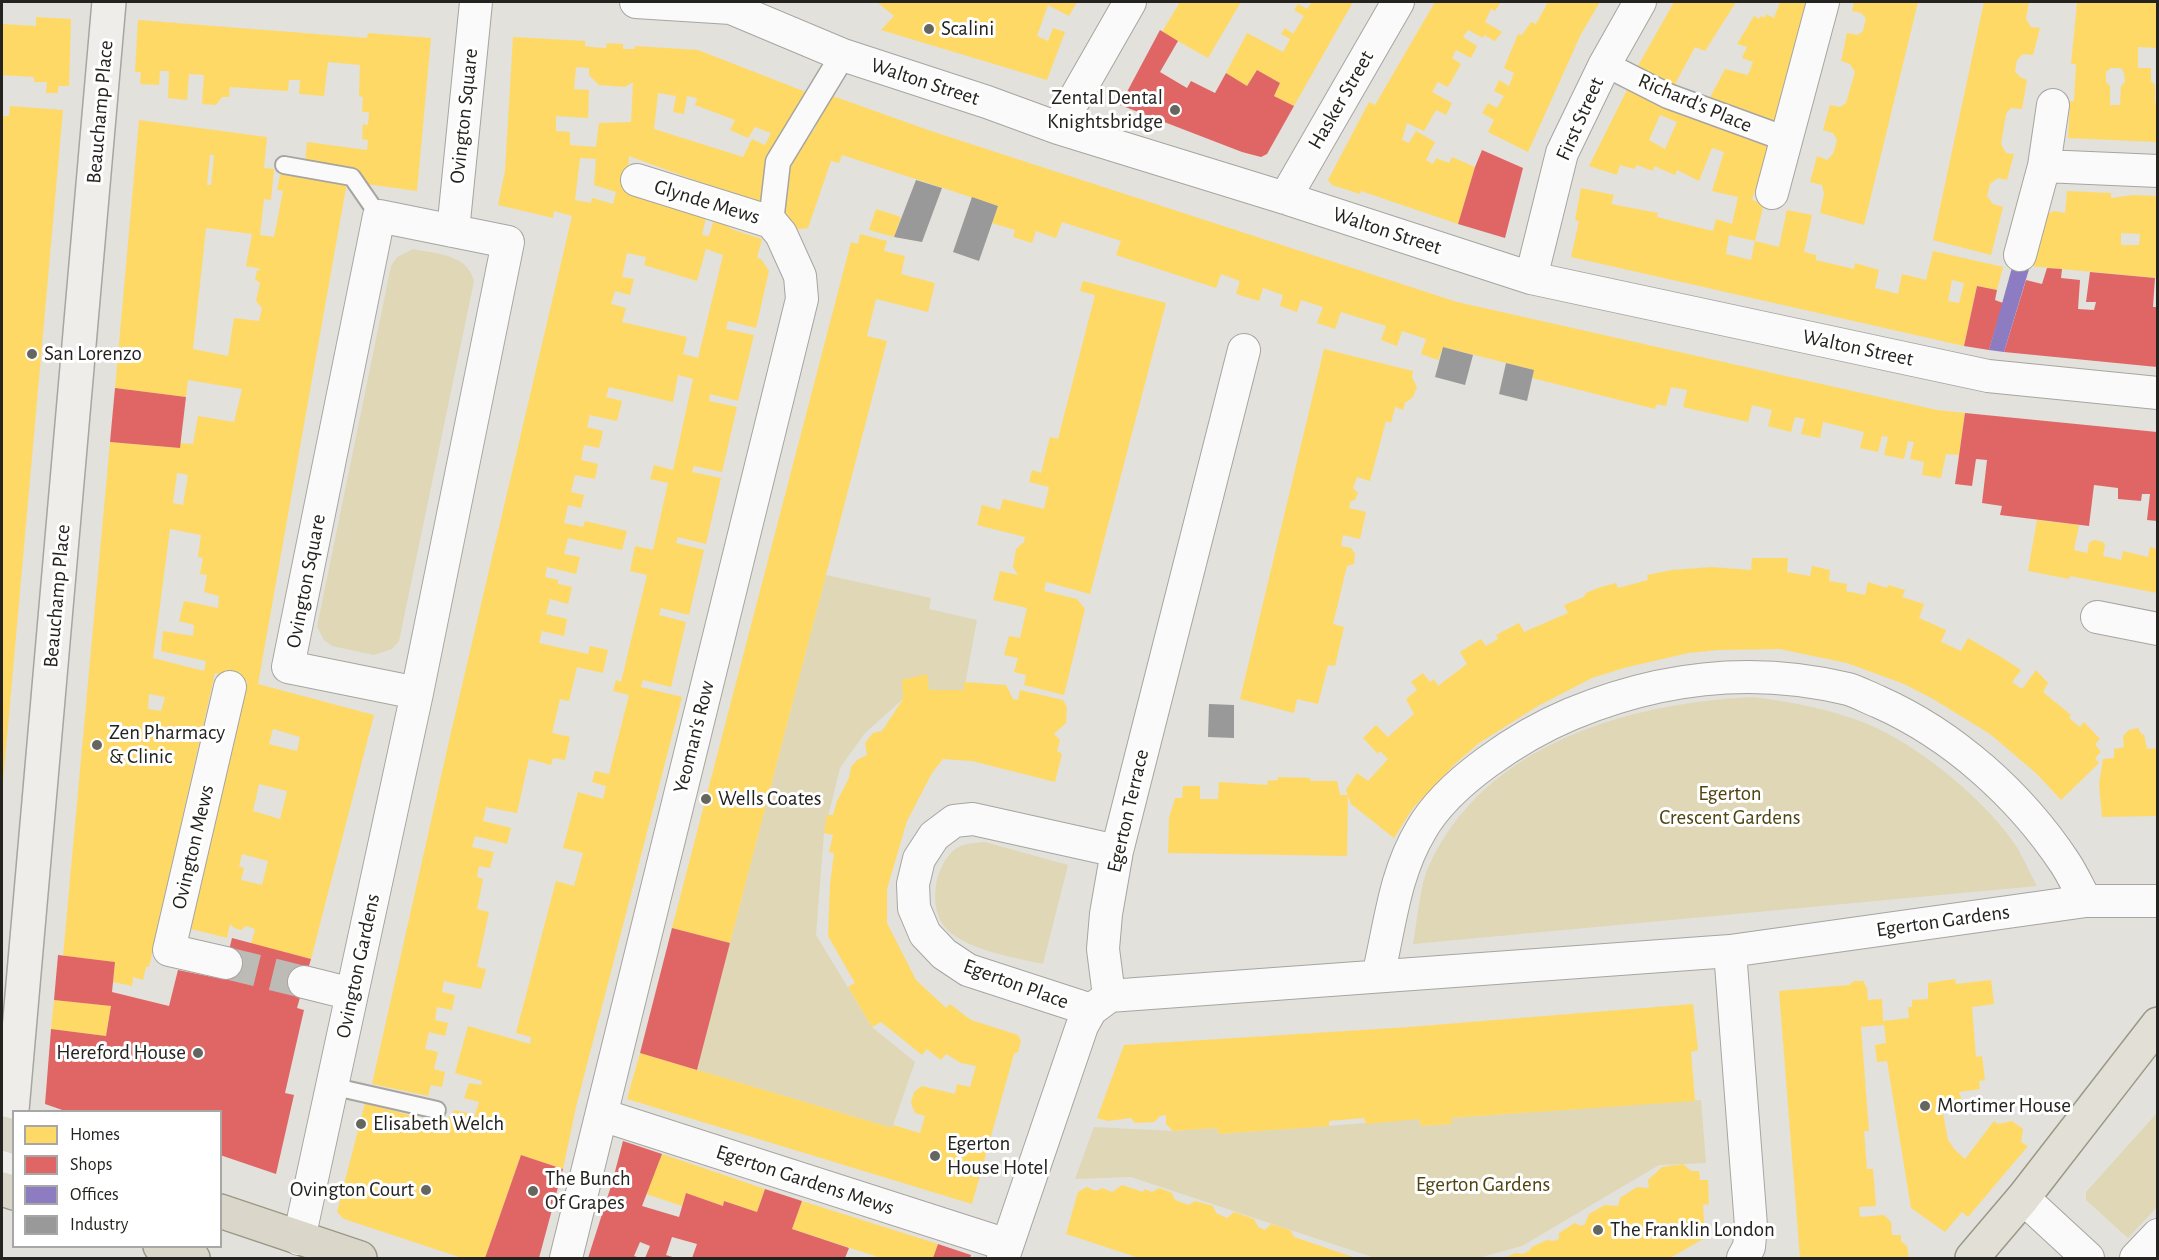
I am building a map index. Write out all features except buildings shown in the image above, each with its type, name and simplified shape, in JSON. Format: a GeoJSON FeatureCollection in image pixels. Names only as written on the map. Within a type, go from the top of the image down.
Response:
{"type":"FeatureCollection","features":[{"type":"Feature","properties":{"kind":"highway"},"geometry":{"type":"LineString","coordinates":[[222,1212],[360,1258]]}},
{"type":"Feature","properties":{"kind":"highway"},"geometry":{"type":"LineString","coordinates":[[166,1248],[193,1258]]}},
{"type":"Feature","properties":{"kind":"main road","name":"Beauchamp Place"},"geometry":{"type":"LineString","coordinates":[[7,1191],[8,1135],[109,2]]}},
{"type":"Feature","properties":{"kind":"main road"},"geometry":{"type":"LineString","coordinates":[[1972,1258],[2023,1198],[2157,1024]]}},
{"type":"Feature","properties":{"kind":"street","name":"Ovington Square"},"geometry":{"type":"LineString","coordinates":[[453,231],[476,2]]}},
{"type":"Feature","properties":{"kind":"street","name":"Walton Street"},"geometry":{"type":"LineString","coordinates":[[636,2],[734,5],[843,55],[1058,128],[1285,198],[1531,278],[1988,376],[2157,393]]}},
{"type":"Feature","properties":{"kind":"street"},"geometry":{"type":"LineString","coordinates":[[1058,128],[1130,2]]}},
{"type":"Feature","properties":{"kind":"street","name":"Hasker Street"},"geometry":{"type":"LineString","coordinates":[[1285,198],[1398,2]]}},
{"type":"Feature","properties":{"kind":"street","name":"First Street"},"geometry":{"type":"LineString","coordinates":[[1531,278],[1562,153],[1605,64],[1640,2]]}},
{"type":"Feature","properties":{"kind":"street"},"geometry":{"type":"LineString","coordinates":[[1772,193],[1823,2]]}},
{"type":"Feature","properties":{"kind":"street","name":"Glynde Mews"},"geometry":{"type":"LineString","coordinates":[[637,180],[771,222],[778,162],[843,55]]}},
{"type":"Feature","properties":{"kind":"street","name":"Richard's Place"},"geometry":{"type":"LineString","coordinates":[[1605,64],[1668,96],[1786,139]]}},
{"type":"Feature","properties":{"kind":"street"},"geometry":{"type":"LineString","coordinates":[[2020,255],[2043,166],[2053,105]]}},
{"type":"Feature","properties":{"kind":"street"},"geometry":{"type":"LineString","coordinates":[[2043,166],[2157,171]]}},
{"type":"Feature","properties":{"kind":"street","name":"Ovington Square"},"geometry":{"type":"LineString","coordinates":[[379,216],[288,667],[417,693]]}},
{"type":"Feature","properties":{"kind":"street"},"geometry":{"type":"LineString","coordinates":[[379,216],[508,242],[417,693]]}},
{"type":"Feature","properties":{"kind":"street","name":"Yeoman's Row"},"geometry":{"type":"LineString","coordinates":[[566,1258],[802,299],[800,276],[781,234],[771,222]]}},
{"type":"Feature","properties":{"kind":"street","name":"Egerton Terrace"},"geometry":{"type":"LineString","coordinates":[[1100,1003],[1106,914],[1117,851],[1244,350]]}},
{"type":"Feature","properties":{"kind":"street"},"geometry":{"type":"LineString","coordinates":[[2097,617],[2157,629]]}},
{"type":"Feature","properties":{"kind":"street"},"geometry":{"type":"LineString","coordinates":[[1378,976],[1394,896],[1405,863],[1421,829],[1444,798],[1467,778],[1514,745],[1555,721],[1602,702],[1651,687],[1729,676],[1785,677],[1850,690],[1906,714],[1963,753],[2002,788],[2038,826],[2067,865],[2086,901]]}},
{"type":"Feature","properties":{"kind":"street","name":"Ovington Mews"},"geometry":{"type":"LineString","coordinates":[[226,963],[169,950],[230,687]]}},
{"type":"Feature","properties":{"kind":"street","name":"Ovington Gardens"},"geometry":{"type":"LineString","coordinates":[[299,1239],[417,693]]}},
{"type":"Feature","properties":{"kind":"street","name":"Egerton Place"},"geometry":{"type":"LineString","coordinates":[[1100,1003],[968,970],[944,954],[925,934],[914,909],[913,884],[919,859],[934,836],[954,821],[973,819],[1117,851]]}},
{"type":"Feature","properties":{"kind":"street","name":"Egerton Gardens"},"geometry":{"type":"LineString","coordinates":[[1100,1003],[1378,976],[1730,951],[2086,901],[2157,901]]}},
{"type":"Feature","properties":{"kind":"street"},"geometry":{"type":"LineString","coordinates":[[1730,951],[1752,1226],[1749,1248],[1743,1258]]}},
{"type":"Feature","properties":{"kind":"street"},"geometry":{"type":"LineString","coordinates":[[304,982],[352,994]]}},
{"type":"Feature","properties":{"kind":"street"},"geometry":{"type":"LineString","coordinates":[[1006,1255],[1082,1026],[1100,1003]]}},
{"type":"Feature","properties":{"kind":"street","name":"Egerton Gardens Mews"},"geometry":{"type":"LineString","coordinates":[[602,1115],[1006,1255]]}},
{"type":"Feature","properties":{"kind":"street"},"geometry":{"type":"LineString","coordinates":[[2023,1198],[2088,1258]]}},
{"type":"Feature","properties":{"kind":"street"},"geometry":{"type":"LineString","coordinates":[[2136,1258],[2157,1235]]}},
{"type":"Feature","properties":{"kind":"lane"},"geometry":{"type":"LineString","coordinates":[[284,165],[352,177],[379,216]]}},
{"type":"Feature","properties":{"kind":"lane"},"geometry":{"type":"LineString","coordinates":[[332,1086],[437,1110]]}},
{"type":"Feature","properties":{"kind":"green space"},"geometry":{"type":"Polygon","coordinates":[[[413,249],[458,260],[465,265],[474,281],[399,641],[392,649],[374,655],[332,646],[324,640],[317,627],[391,266],[397,257],[413,249]]]}},
{"type":"Feature","properties":{"kind":"green space"},"geometry":{"type":"Polygon","coordinates":[[[826,575],[931,598],[929,609],[977,620],[964,690],[929,690],[927,675],[902,680],[903,699],[865,733],[840,768],[824,833],[816,935],[872,1027],[915,1062],[892,1128],[697,1070],[826,575]]]}},
{"type":"Feature","properties":{"kind":"green space","name":"Egerton Crescent Gardens"},"geometry":{"type":"Polygon","coordinates":[[[1753,697],[1798,704],[1843,715],[1872,726],[1912,748],[1953,778],[1990,813],[2018,849],[2037,886],[1413,944],[1425,875],[1453,825],[1484,790],[1522,761],[1564,738],[1610,721],[1657,709],[1705,701],[1753,697]]]}},
{"type":"Feature","properties":{"kind":"green space"},"geometry":{"type":"Polygon","coordinates":[[[985,842],[1068,865],[1043,964],[995,953],[961,940],[943,925],[938,915],[935,892],[941,868],[947,858],[961,846],[985,842]]]}},
{"type":"Feature","properties":{"kind":"green space","name":"Egerton Gardens"},"geometry":{"type":"Polygon","coordinates":[[[1701,1100],[1706,1163],[1659,1165],[1522,1246],[1478,1258],[1375,1258],[1131,1177],[1075,1179],[1094,1127],[1173,1131],[1217,1128],[1219,1134],[1419,1119],[1421,1126],[1451,1124],[1451,1118],[1701,1100]]]}},
{"type":"Feature","properties":{"kind":"green space"},"geometry":{"type":"Polygon","coordinates":[[[2157,1113],[2157,1207],[2128,1238],[2086,1200],[2086,1192],[2157,1113]]]}},
{"type":"Feature","properties":{"kind":"tunnel"},"geometry":{"type":"LineString","coordinates":[[226,963],[304,982]]}},
{"type":"Feature","properties":{"kind":"place","name":"Scalini"},"geometry":{"type":"Point","coordinates":[929,29]}},
{"type":"Feature","properties":{"kind":"place","name":"Zental Dental Knightsbridge"},"geometry":{"type":"Point","coordinates":[1175,110]}},
{"type":"Feature","properties":{"kind":"place","name":"San Lorenzo"},"geometry":{"type":"Point","coordinates":[32,354]}},
{"type":"Feature","properties":{"kind":"place","name":"Zen Pharmacy & Clinic"},"geometry":{"type":"Point","coordinates":[97,745]}},
{"type":"Feature","properties":{"kind":"place","name":"Wells Coates"},"geometry":{"type":"Point","coordinates":[706,799]}},
{"type":"Feature","properties":{"kind":"place","name":"Hereford House"},"geometry":{"type":"Point","coordinates":[198,1053]}},
{"type":"Feature","properties":{"kind":"place","name":"Mortimer House"},"geometry":{"type":"Point","coordinates":[1925,1106]}},
{"type":"Feature","properties":{"kind":"place","name":"Elisabeth Welch"},"geometry":{"type":"Point","coordinates":[361,1124]}},
{"type":"Feature","properties":{"kind":"place","name":"Egerton House Hotel"},"geometry":{"type":"Point","coordinates":[935,1156]}},
{"type":"Feature","properties":{"kind":"place","name":"Ovington Court"},"geometry":{"type":"Point","coordinates":[426,1190]}},
{"type":"Feature","properties":{"kind":"place","name":"The Bunch Of Grapes"},"geometry":{"type":"Point","coordinates":[533,1191]}},
{"type":"Feature","properties":{"kind":"place","name":"The Franklin London"},"geometry":{"type":"Point","coordinates":[1598,1230]}}]}
